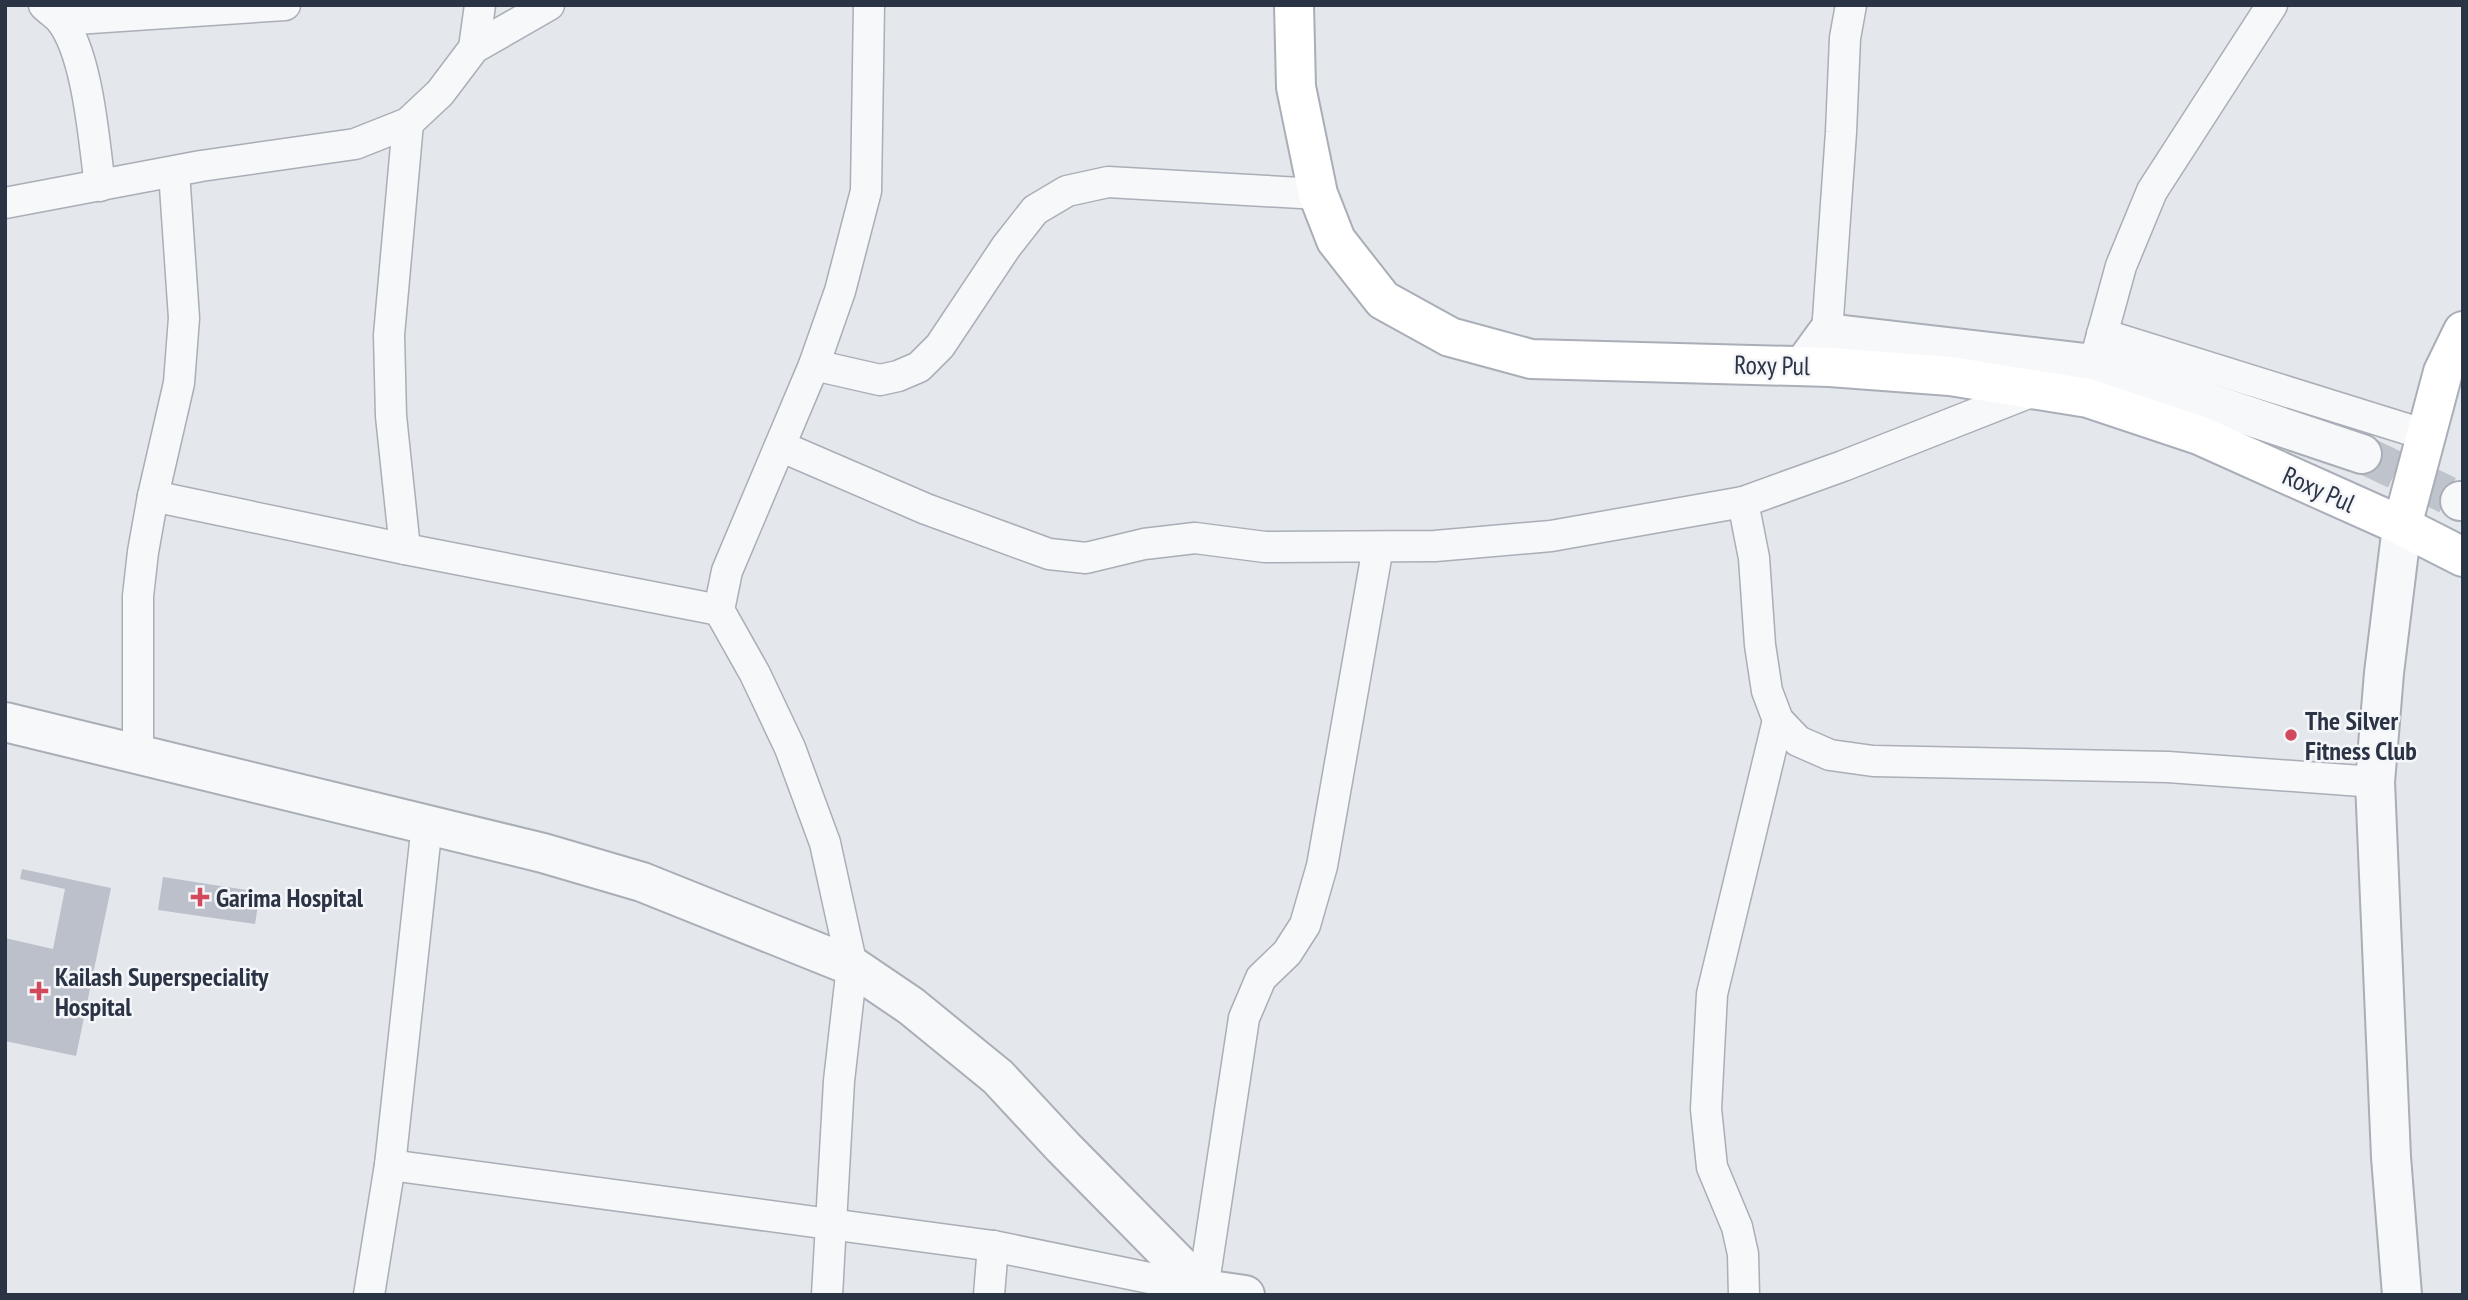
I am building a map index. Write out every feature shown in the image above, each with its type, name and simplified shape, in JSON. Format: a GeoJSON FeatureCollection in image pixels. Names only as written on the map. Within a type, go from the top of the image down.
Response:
{"type":"FeatureCollection","features":[{"type":"Feature","properties":{"kind":"main road","name":"Roxy Pul"},"geometry":{"type":"LineString","coordinates":[[1294,5],[1296,87],[1318,194],[1336,240],[1383,300],[1450,337],[1531,359],[1803,366],[1950,376],[2088,398],[2199,435],[2402,526],[2460,555]]}},
{"type":"Feature","properties":{"kind":"main road"},"geometry":{"type":"LineString","coordinates":[[2402,526],[2443,372],[2463,331]]}},
{"type":"Feature","properties":{"kind":"street"},"geometry":{"type":"LineString","coordinates":[[52,13],[285,5]]}},
{"type":"Feature","properties":{"kind":"street"},"geometry":{"type":"LineString","coordinates":[[474,48],[480,5]]}},
{"type":"Feature","properties":{"kind":"street"},"geometry":{"type":"LineString","coordinates":[[5,203],[174,172],[355,144],[408,123],[440,93],[474,48],[549,5]]}},
{"type":"Feature","properties":{"kind":"street"},"geometry":{"type":"LineString","coordinates":[[827,1295],[839,1081],[852,966],[825,843],[790,748],[755,674],[719,610],[727,571],[814,365],[840,291],[866,191],[869,5]]}},
{"type":"Feature","properties":{"kind":"street"},"geometry":{"type":"LineString","coordinates":[[1803,366],[1827,333],[1845,38],[1852,5]]}},
{"type":"Feature","properties":{"kind":"street"},"geometry":{"type":"LineString","coordinates":[[2098,349],[2121,266],[2151,191],[2272,5]]}},
{"type":"Feature","properties":{"kind":"street"},"geometry":{"type":"LineString","coordinates":[[52,13],[78,54],[86,89],[100,186]]}},
{"type":"Feature","properties":{"kind":"street"},"geometry":{"type":"LineString","coordinates":[[405,550],[391,416],[389,335],[408,123]]}},
{"type":"Feature","properties":{"kind":"street"},"geometry":{"type":"LineString","coordinates":[[138,755],[138,596],[153,496],[179,383],[184,318],[174,172]]}},
{"type":"Feature","properties":{"kind":"street"},"geometry":{"type":"LineString","coordinates":[[814,365],[880,380],[919,367],[940,346],[1006,247],[1035,209],[1067,191],[1108,182],[1318,194]]}},
{"type":"Feature","properties":{"kind":"street"},"geometry":{"type":"LineString","coordinates":[[1827,333],[2098,349],[2426,435]]}},
{"type":"Feature","properties":{"kind":"street"},"geometry":{"type":"LineString","coordinates":[[2098,349],[2362,453]]}},
{"type":"Feature","properties":{"kind":"street"},"geometry":{"type":"LineString","coordinates":[[780,446],[926,509],[1049,554],[1086,558],[1144,544],[1195,538],[1265,547],[1435,546],[1552,536],[1743,502],[2036,390]]}},
{"type":"Feature","properties":{"kind":"street"},"geometry":{"type":"LineString","coordinates":[[153,496],[405,550],[719,610]]}},
{"type":"Feature","properties":{"kind":"street"},"geometry":{"type":"LineString","coordinates":[[1743,502],[1754,558],[1765,679],[1778,720],[1798,741],[1830,755],[1873,761],[2168,767],[2375,782]]}},
{"type":"Feature","properties":{"kind":"street"},"geometry":{"type":"LineString","coordinates":[[2402,526],[2384,673],[2375,782],[2391,1157],[2402,1295]]}},
{"type":"Feature","properties":{"kind":"street"},"geometry":{"type":"LineString","coordinates":[[1202,1292],[1244,1018],[1261,978],[1287,953],[1306,925],[1322,866],[1378,547]]}},
{"type":"Feature","properties":{"kind":"street"},"geometry":{"type":"LineString","coordinates":[[1744,1295],[1743,1254],[1737,1227],[1712,1167],[1706,1109],[1712,994],[1778,720]]}},
{"type":"Feature","properties":{"kind":"street"},"geometry":{"type":"LineString","coordinates":[[5,722],[427,824],[642,881],[852,966],[911,1006],[998,1077],[1202,1292]]}},
{"type":"Feature","properties":{"kind":"street"},"geometry":{"type":"LineString","coordinates":[[369,1295],[390,1165],[427,824]]}},
{"type":"Feature","properties":{"kind":"street"},"geometry":{"type":"LineString","coordinates":[[390,1165],[993,1246],[1202,1292],[1245,1295]]}},
{"type":"Feature","properties":{"kind":"street"},"geometry":{"type":"LineString","coordinates":[[989,1295],[993,1246]]}},
{"type":"Feature","properties":{"kind":"building"},"geometry":{"type":"Polygon","coordinates":[[[22,869],[111,888],[76,1056],[5,1041],[5,938],[53,949],[65,889],[20,879],[22,869]]]}},
{"type":"Feature","properties":{"kind":"building"},"geometry":{"type":"Polygon","coordinates":[[[163,877],[260,892],[255,924],[158,910],[163,877]]]}},
{"type":"Feature","properties":{"kind":"tunnel"},"geometry":{"type":"LineString","coordinates":[[2362,454],[2460,501]]}},
{"type":"Feature","properties":{"kind":"place","name":"The Silver Fitness Club"},"geometry":{"type":"Point","coordinates":[2291,735]}},
{"type":"Feature","properties":{"kind":"place","name":"Garima Hospital"},"geometry":{"type":"Point","coordinates":[200,897]}},
{"type":"Feature","properties":{"kind":"place","name":"Kailash Superspeciality Hospital"},"geometry":{"type":"Point","coordinates":[39,991]}}]}
